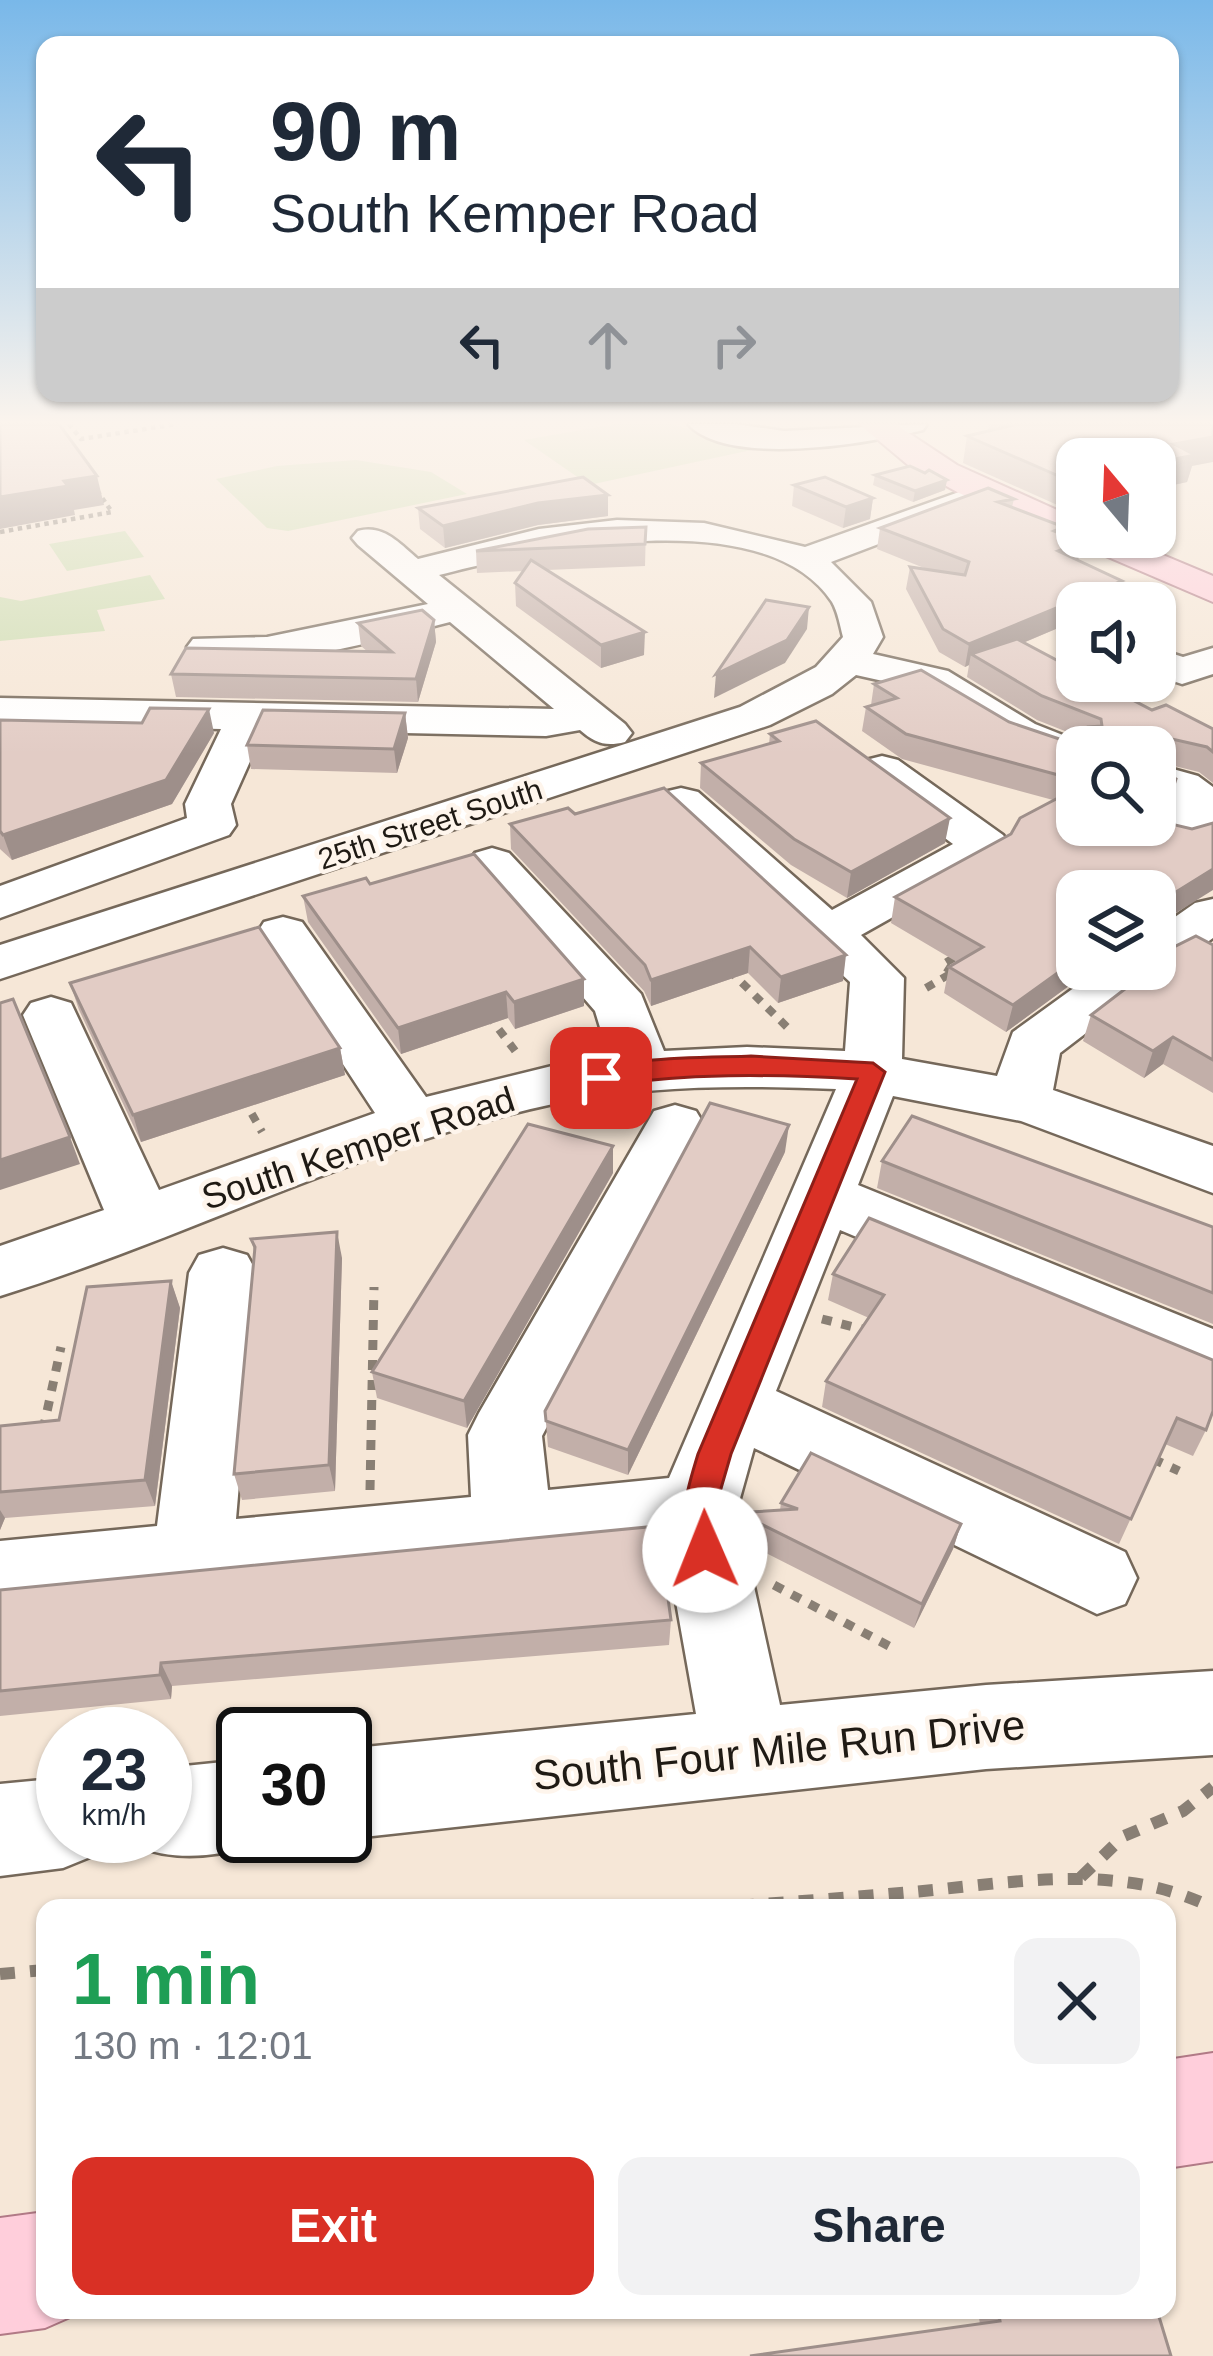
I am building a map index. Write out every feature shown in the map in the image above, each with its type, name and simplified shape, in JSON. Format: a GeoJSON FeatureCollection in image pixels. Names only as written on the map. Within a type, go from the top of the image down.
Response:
{"type":"FeatureCollection","features":[{"type":"Feature","properties":{"kind":"main road"},"geometry":{"type":"LineString","coordinates":[[1138,558],[1213,590]]}},
{"type":"Feature","properties":{"kind":"main road"},"geometry":{"type":"LineString","coordinates":[[1176,2113],[1213,2107]]}},
{"type":"Feature","properties":{"kind":"main road"},"geometry":{"type":"LineString","coordinates":[[0,2276],[36,2271]]}},
{"type":"Feature","properties":{"kind":"street"},"geometry":{"type":"LineString","coordinates":[[412,571],[579,534]]}},
{"type":"Feature","properties":{"kind":"street"},"geometry":{"type":"LineString","coordinates":[[709,534],[820,548],[865,534]]}},
{"type":"Feature","properties":{"kind":"street"},"geometry":{"type":"LineString","coordinates":[[370,538],[560,687],[585,716],[644,756]]}},
{"type":"Feature","properties":{"kind":"street"},"geometry":{"type":"LineString","coordinates":[[820,548],[836,579],[854,598],[863,637],[851,662],[933,680],[1020,733],[1056,748]]}},
{"type":"Feature","properties":{"kind":"street"},"geometry":{"type":"LineString","coordinates":[[297,603],[359,633]]}},
{"type":"Feature","properties":{"kind":"street"},"geometry":{"type":"LineString","coordinates":[[207,646],[267,649],[459,608]]}},
{"type":"Feature","properties":{"kind":"street"},"geometry":{"type":"LineString","coordinates":[[1176,669],[1182,672],[1206,641]]}},
{"type":"Feature","properties":{"kind":"street","name":"25th Street South"},"geometry":{"type":"LineString","coordinates":[[0,963],[644,756],[755,716],[815,687],[851,662]]}},
{"type":"Feature","properties":{"kind":"street"},"geometry":{"type":"LineString","coordinates":[[0,711],[545,723],[585,716]]}},
{"type":"Feature","properties":{"kind":"street"},"geometry":{"type":"LineString","coordinates":[[0,903],[212,825],[208,804],[248,717]]}},
{"type":"Feature","properties":{"kind":"street"},"geometry":{"type":"LineString","coordinates":[[826,930],[854,920],[1007,834],[853,749]]}},
{"type":"Feature","properties":{"kind":"street"},"geometry":{"type":"LineString","coordinates":[[1176,784],[1199,799],[1185,836]]}},
{"type":"Feature","properties":{"kind":"street"},"geometry":{"type":"LineString","coordinates":[[681,802],[878,978],[873,1072],[735,1405],[698,1509],[747,1753]]}},
{"type":"Feature","properties":{"kind":"street"},"geometry":{"type":"LineString","coordinates":[[492,863],[621,1006],[658,1098],[505,1435],[512,1525]]}},
{"type":"Feature","properties":{"kind":"street"},"geometry":{"type":"LineString","coordinates":[[1176,940],[1213,914]]}},
{"type":"Feature","properties":{"kind":"street"},"geometry":{"type":"LineString","coordinates":[[283,933],[413,1124]]}},
{"type":"Feature","properties":{"kind":"street"},"geometry":{"type":"LineString","coordinates":[[1021,1101],[1033,1045],[1107,990]]}},
{"type":"Feature","properties":{"kind":"street"},"geometry":{"type":"LineString","coordinates":[[51,1016],[141,1221]]}},
{"type":"Feature","properties":{"kind":"street","name":"South Kemper Road"},"geometry":{"type":"LineString","coordinates":[[0,1270],[462,1106],[658,1098],[751,1064],[873,1072],[958,1084],[1079,1117],[1213,1171]]}},
{"type":"Feature","properties":{"kind":"street"},"geometry":{"type":"LineString","coordinates":[[821,1196],[1213,1359]]}},
{"type":"Feature","properties":{"kind":"street"},"geometry":{"type":"LineString","coordinates":[[193,1558],[223,1273]]}},
{"type":"Feature","properties":{"kind":"street"},"geometry":{"type":"LineString","coordinates":[[735,1405],[1097,1579]]}},
{"type":"Feature","properties":{"kind":"street"},"geometry":{"type":"LineString","coordinates":[[0,1577],[698,1509]]}},
{"type":"Feature","properties":{"kind":"street","name":"South Four Mile Run Drive"},"geometry":{"type":"LineString","coordinates":[[372,1791],[986,1727],[1213,1713]]}},
{"type":"Feature","properties":{"kind":"street"},"geometry":{"type":"LineString","coordinates":[[0,1830],[36,1826]]}},
{"type":"Feature","properties":{"kind":"path"},"geometry":{"type":"LineString","coordinates":[[953,972],[942,965],[962,953]]}},
{"type":"Feature","properties":{"kind":"path"},"geometry":{"type":"LineString","coordinates":[[718,959],[795,1032]]}},
{"type":"Feature","properties":{"kind":"path"},"geometry":{"type":"LineString","coordinates":[[919,991],[970,961]]}},
{"type":"Feature","properties":{"kind":"path"},"geometry":{"type":"LineString","coordinates":[[483,1009],[526,1065]]}},
{"type":"Feature","properties":{"kind":"path"},"geometry":{"type":"LineString","coordinates":[[236,1084],[269,1146]]}},
{"type":"Feature","properties":{"kind":"path"},"geometry":{"type":"LineString","coordinates":[[370,1505],[374,1287]]}},
{"type":"Feature","properties":{"kind":"path"},"geometry":{"type":"LineString","coordinates":[[813,1316],[888,1339]]}},
{"type":"Feature","properties":{"kind":"path"},"geometry":{"type":"LineString","coordinates":[[373,1375],[386,1355]]}},
{"type":"Feature","properties":{"kind":"path"},"geometry":{"type":"LineString","coordinates":[[21,1438],[42,1436]]}},
{"type":"Feature","properties":{"kind":"path"},"geometry":{"type":"LineString","coordinates":[[1138,1452],[1179,1471]]}},
{"type":"Feature","properties":{"kind":"path"},"geometry":{"type":"LineString","coordinates":[[771,1583],[890,1646]]}},
{"type":"Feature","properties":{"kind":"path"},"geometry":{"type":"LineString","coordinates":[[1079,1878],[1124,1836],[1183,1810],[1213,1786]]}},
{"type":"Feature","properties":{"kind":"path"},"geometry":{"type":"LineString","coordinates":[[820,1899],[1079,1878],[1151,1886],[1202,1900],[1213,1908]]}},
{"type":"Feature","properties":{"kind":"path"},"geometry":{"type":"LineString","coordinates":[[0,1974],[36,1971]]}},
{"type":"Feature","properties":{"kind":"green space"},"geometry":{"type":"Polygon","coordinates":[[[127,534],[144,557],[67,571],[49,544],[127,534]]]}},
{"type":"Feature","properties":{"kind":"green space"},"geometry":{"type":"Polygon","coordinates":[[[150,575],[165,599],[97,610],[105,631],[0,641],[0,597],[21,601],[150,575]]]}},
{"type":"Feature","properties":{"kind":"building"},"geometry":{"type":"Polygon","coordinates":[[[563,534],[646,534],[645,544],[476,551],[563,534]]]}},
{"type":"Feature","properties":{"kind":"building"},"geometry":{"type":"Polygon","coordinates":[[[896,534],[1056,534],[1056,558],[1073,558],[1122,581],[1056,582],[1056,608],[969,644],[943,629],[910,567],[965,575],[969,562],[896,534]]]}},
{"type":"Feature","properties":{"kind":"building"},"geometry":{"type":"Polygon","coordinates":[[[531,560],[645,632],[601,645],[515,583],[531,560]]]}},
{"type":"Feature","properties":{"kind":"building"},"geometry":{"type":"Polygon","coordinates":[[[766,600],[809,607],[787,640],[716,674],[766,600]]]}},
{"type":"Feature","properties":{"kind":"building"},"geometry":{"type":"Polygon","coordinates":[[[422,610],[434,620],[416,679],[171,674],[186,648],[392,652],[358,623],[422,610]]]}},
{"type":"Feature","properties":{"kind":"building"},"geometry":{"type":"Polygon","coordinates":[[[1017,639],[1056,660],[1056,701],[1042,696],[971,654],[1017,639]]]}},
{"type":"Feature","properties":{"kind":"building"},"geometry":{"type":"Polygon","coordinates":[[[921,670],[1009,722],[1056,738],[1056,774],[906,734],[866,707],[897,698],[874,684],[921,670]]]}},
{"type":"Feature","properties":{"kind":"building"},"geometry":{"type":"Polygon","coordinates":[[[1057,702],[1137,702],[1152,710],[1166,705],[1213,729],[1213,752],[1176,740],[1176,726],[1102,726],[1101,719],[1057,702]]]}},
{"type":"Feature","properties":{"kind":"building"},"geometry":{"type":"Polygon","coordinates":[[[150,708],[209,709],[166,780],[3,835],[0,720],[142,723],[150,708]]]}},
{"type":"Feature","properties":{"kind":"building"},"geometry":{"type":"Polygon","coordinates":[[[263,710],[405,713],[394,749],[247,745],[263,710]]]}},
{"type":"Feature","properties":{"kind":"building"},"geometry":{"type":"Polygon","coordinates":[[[816,721],[950,818],[851,872],[794,839],[701,763],[779,741],[770,734],[816,721]]]}},
{"type":"Feature","properties":{"kind":"building"},"geometry":{"type":"Polygon","coordinates":[[[664,788],[846,955],[781,977],[750,947],[651,980],[645,965],[510,824],[568,808],[575,814],[664,788]]]}},
{"type":"Feature","properties":{"kind":"building"},"geometry":{"type":"Polygon","coordinates":[[[1056,799],[1056,846],[1176,846],[1176,825],[1192,829],[1213,823],[1213,869],[1176,892],[1176,870],[1056,870],[1056,974],[1013,1005],[949,967],[983,947],[895,897],[1011,834],[1020,818],[1056,799]]]}},
{"type":"Feature","properties":{"kind":"building"},"geometry":{"type":"Polygon","coordinates":[[[474,854],[584,979],[514,1002],[506,992],[398,1028],[303,896],[366,878],[370,884],[474,854]]]}},
{"type":"Feature","properties":{"kind":"building"},"geometry":{"type":"Polygon","coordinates":[[[259,927],[340,1048],[133,1115],[70,983],[259,927]]]}},
{"type":"Feature","properties":{"kind":"building"},"geometry":{"type":"Polygon","coordinates":[[[1196,936],[1213,945],[1213,1060],[1173,1037],[1153,1051],[1091,1015],[1124,990],[1176,990],[1176,946],[1196,936]]]}},
{"type":"Feature","properties":{"kind":"building"},"geometry":{"type":"Polygon","coordinates":[[[13,999],[70,1137],[0,1160],[0,1003],[13,999]]]}},
{"type":"Feature","properties":{"kind":"building"},"geometry":{"type":"Polygon","coordinates":[[[710,1103],[789,1125],[628,1450],[546,1421],[545,1411],[710,1103]]]}},
{"type":"Feature","properties":{"kind":"building"},"geometry":{"type":"Polygon","coordinates":[[[912,1116],[1213,1227],[1213,1293],[882,1161],[912,1116]]]}},
{"type":"Feature","properties":{"kind":"building"},"geometry":{"type":"Polygon","coordinates":[[[528,1124],[613,1146],[464,1401],[372,1372],[528,1124]]]}},
{"type":"Feature","properties":{"kind":"building"},"geometry":{"type":"Polygon","coordinates":[[[869,1218],[1213,1360],[1213,1411],[1206,1430],[1177,1418],[1131,1519],[826,1381],[884,1295],[833,1274],[869,1218]]]}},
{"type":"Feature","properties":{"kind":"building"},"geometry":{"type":"Polygon","coordinates":[[[337,1232],[329,1465],[234,1474],[255,1247],[251,1239],[337,1232]]]}},
{"type":"Feature","properties":{"kind":"building"},"geometry":{"type":"Polygon","coordinates":[[[171,1281],[145,1480],[0,1492],[0,1426],[59,1420],[87,1287],[171,1281]]]}},
{"type":"Feature","properties":{"kind":"building"},"geometry":{"type":"Polygon","coordinates":[[[811,1453],[961,1524],[922,1604],[753,1520],[751,1512],[798,1509],[781,1503],[811,1453]]]}},
{"type":"Feature","properties":{"kind":"building"},"geometry":{"type":"Polygon","coordinates":[[[658,1526],[671,1620],[161,1663],[160,1675],[0,1691],[0,1590],[658,1526]]]}},
{"type":"Feature","properties":{"kind":"building"},"geometry":{"type":"Polygon","coordinates":[[[1160,2319],[1171,2356],[750,2356],[1000,2321],[1160,2319]]]}},
{"type":"Feature","properties":{"kind":"route"},"geometry":{"type":"LineString","coordinates":[[601,1078],[666,1068],[751,1064],[873,1072],[714,1454],[698,1509],[705,1550]]}}]}
